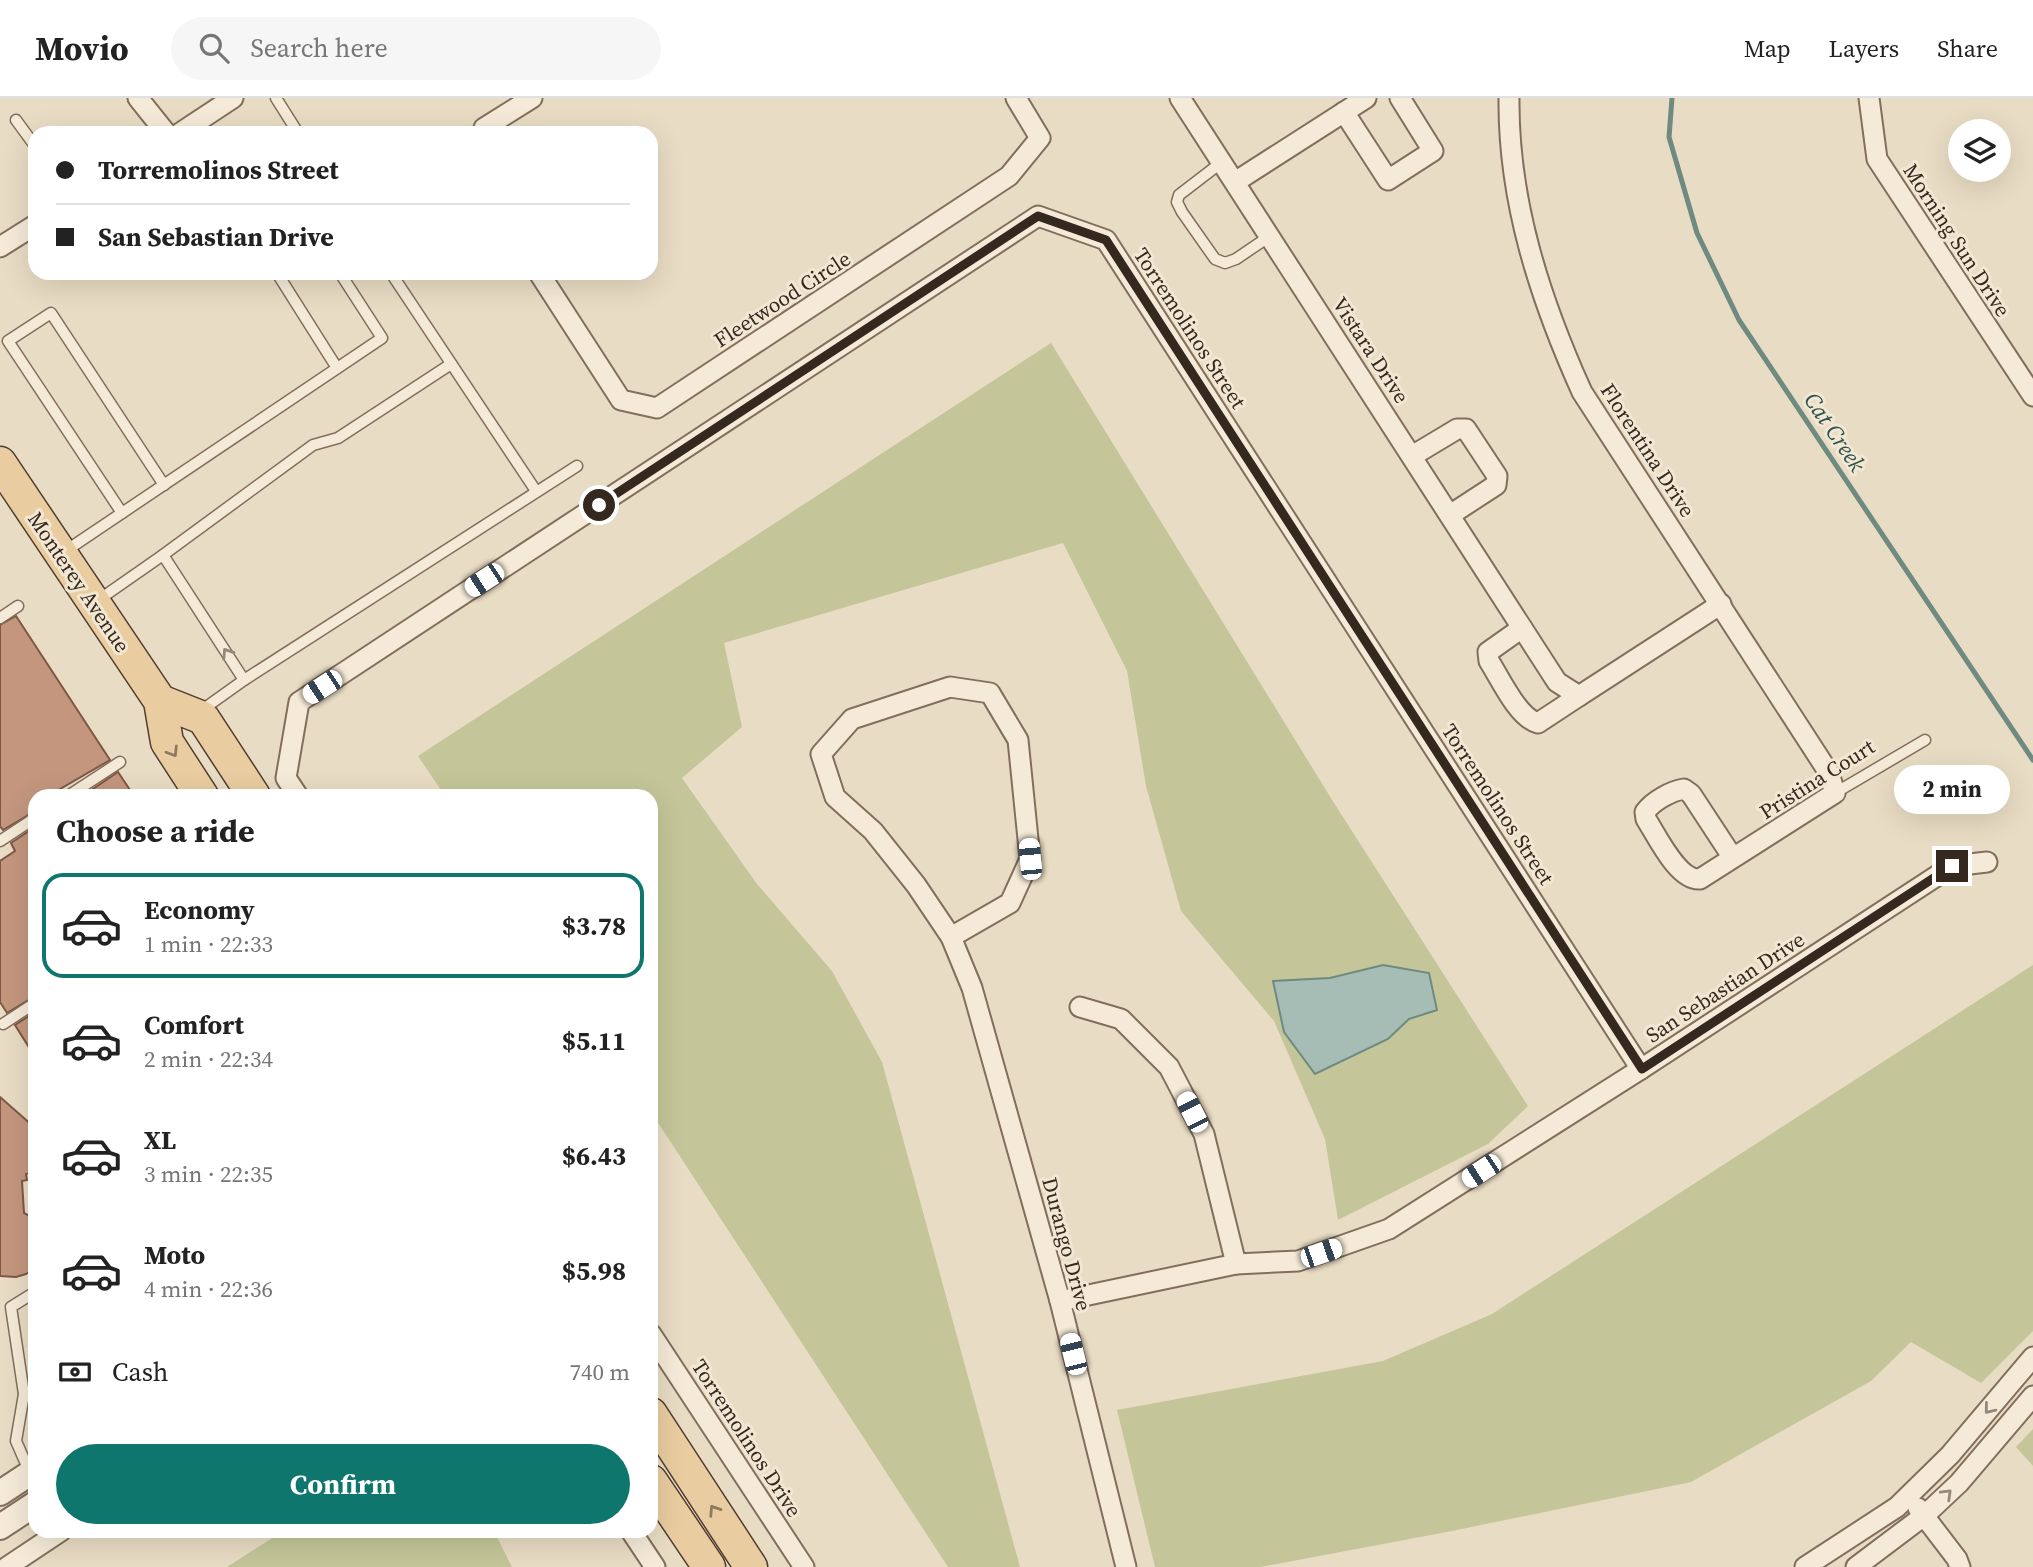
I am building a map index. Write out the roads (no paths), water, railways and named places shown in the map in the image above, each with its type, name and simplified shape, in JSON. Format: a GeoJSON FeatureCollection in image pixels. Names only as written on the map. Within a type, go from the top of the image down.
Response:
{"type":"FeatureCollection","features":[{"type":"Feature","properties":{"kind":"main road","name":"Monterey Avenue"},"geometry":{"type":"LineString","coordinates":[[0,463],[160,701],[167,742],[197,789]]}},
{"type":"Feature","properties":{"kind":"main road"},"geometry":{"type":"LineString","coordinates":[[160,701],[203,718],[249,789]]}},
{"type":"Feature","properties":{"kind":"main road"},"geometry":{"type":"LineString","coordinates":[[660,1434],[751,1567]]}},
{"type":"Feature","properties":{"kind":"main road"},"geometry":{"type":"LineString","coordinates":[[658,1490],[709,1567]]}},
{"type":"Feature","properties":{"kind":"street"},"geometry":{"type":"LineString","coordinates":[[138,98],[160,126]]}},
{"type":"Feature","properties":{"kind":"street"},"geometry":{"type":"LineString","coordinates":[[193,126],[233,98]]}},
{"type":"Feature","properties":{"kind":"street"},"geometry":{"type":"LineString","coordinates":[[487,126],[532,98]]}},
{"type":"Feature","properties":{"kind":"street","name":"Fleetwood Circle"},"geometry":{"type":"LineString","coordinates":[[543,280],[621,400],[657,408],[1009,176],[1040,138],[1016,98]]}},
{"type":"Feature","properties":{"kind":"street","name":"Vistara Drive"},"geometry":{"type":"LineString","coordinates":[[1180,98],[1557,682],[1579,696]]}},
{"type":"Feature","properties":{"kind":"street"},"geometry":{"type":"LineString","coordinates":[[1235,182],[1366,98]]}},
{"type":"Feature","properties":{"kind":"street"},"geometry":{"type":"LineString","coordinates":[[1344,112],[1388,180],[1433,151],[1400,98]]}},
{"type":"Feature","properties":{"kind":"street","name":"Florentina Drive"},"geometry":{"type":"LineString","coordinates":[[1509,98],[1516,189],[1531,258],[1555,332],[1582,392],[1829,774],[1835,793]]}},
{"type":"Feature","properties":{"kind":"street","name":"Morning Sun Drive"},"geometry":{"type":"LineString","coordinates":[[1869,98],[1877,159],[2033,397]]}},
{"type":"Feature","properties":{"kind":"street","name":"Torremolinos Street"},"geometry":{"type":"LineString","coordinates":[[293,789],[286,778],[299,702],[1038,216],[1106,240],[1642,1069]]}},
{"type":"Feature","properties":{"kind":"street"},"geometry":{"type":"LineString","coordinates":[[0,247],[28,229]]}},
{"type":"Feature","properties":{"kind":"street"},"geometry":{"type":"LineString","coordinates":[[1412,456],[1457,429],[1466,429],[1497,476],[1496,485],[1450,515]]}},
{"type":"Feature","properties":{"kind":"street"},"geometry":{"type":"LineString","coordinates":[[1522,628],[1488,652],[1489,661],[1520,711],[1531,721],[1538,723],[1721,604]]}},
{"type":"Feature","properties":{"kind":"street","name":"Durango Drive"},"geometry":{"type":"LineString","coordinates":[[951,937],[1010,903],[1030,859],[1018,740],[990,693],[950,687],[852,719],[821,754],[835,797],[873,831],[916,885],[951,937],[972,988],[1060,1301],[1126,1567]]}},
{"type":"Feature","properties":{"kind":"street","name":"Pristina Court"},"geometry":{"type":"LineString","coordinates":[[1733,858],[1691,794],[1684,789],[1676,790],[1645,812],[1646,819],[1682,874],[1692,880],[1700,879],[1733,858],[1835,793]]}},
{"type":"Feature","properties":{"kind":"street","name":"San Sebastian Drive"},"geometry":{"type":"LineString","coordinates":[[1060,1301],[1236,1264],[1298,1261],[1389,1229],[1642,1069],[1952,866],[1987,862]]}},
{"type":"Feature","properties":{"kind":"street"},"geometry":{"type":"LineString","coordinates":[[1080,1007],[1121,1018],[1169,1067],[1204,1134],[1236,1264]]}},
{"type":"Feature","properties":{"kind":"street","name":"Torremolinos Drive"},"geometry":{"type":"LineString","coordinates":[[658,1345],[804,1567]]}},
{"type":"Feature","properties":{"kind":"street"},"geometry":{"type":"LineString","coordinates":[[1805,1567],[1897,1507],[1950,1455],[2033,1357]]}},
{"type":"Feature","properties":{"kind":"street"},"geometry":{"type":"LineString","coordinates":[[1856,1567],[1925,1515],[1959,1483],[2033,1396]]}},
{"type":"Feature","properties":{"kind":"street"},"geometry":{"type":"LineString","coordinates":[[0,1493],[28,1474]]}},
{"type":"Feature","properties":{"kind":"street"},"geometry":{"type":"LineString","coordinates":[[1908,1496],[1925,1515],[1960,1567]]}},
{"type":"Feature","properties":{"kind":"street"},"geometry":{"type":"LineString","coordinates":[[0,1527],[28,1509]]}},
{"type":"Feature","properties":{"kind":"street"},"geometry":{"type":"LineString","coordinates":[[7,1567],[50,1538]]}},
{"type":"Feature","properties":{"kind":"street"},"geometry":{"type":"LineString","coordinates":[[636,1538],[655,1567]]}},
{"type":"Feature","properties":{"kind":"lane"},"geometry":{"type":"LineString","coordinates":[[276,98],[294,126]]}},
{"type":"Feature","properties":{"kind":"lane"},"geometry":{"type":"LineString","coordinates":[[16,120],[28,136]]}},
{"type":"Feature","properties":{"kind":"lane"},"geometry":{"type":"LineString","coordinates":[[1222,162],[1179,195],[1177,202],[1182,212],[1215,259],[1225,263],[1236,259],[1270,236]]}},
{"type":"Feature","properties":{"kind":"lane"},"geometry":{"type":"LineString","coordinates":[[281,280],[337,368]]}},
{"type":"Feature","properties":{"kind":"lane"},"geometry":{"type":"LineString","coordinates":[[61,554],[382,338],[345,280]]}},
{"type":"Feature","properties":{"kind":"lane"},"geometry":{"type":"LineString","coordinates":[[396,280],[536,491]]}},
{"type":"Feature","properties":{"kind":"lane"},"geometry":{"type":"LineString","coordinates":[[122,513],[8,341],[51,313],[163,485]]}},
{"type":"Feature","properties":{"kind":"lane"},"geometry":{"type":"LineString","coordinates":[[93,603],[313,445],[338,438],[452,364]]}},
{"type":"Feature","properties":{"kind":"lane"},"geometry":{"type":"LineString","coordinates":[[195,715],[244,680],[577,466]]}},
{"type":"Feature","properties":{"kind":"lane"},"geometry":{"type":"LineString","coordinates":[[163,555],[244,680]]}},
{"type":"Feature","properties":{"kind":"lane"},"geometry":{"type":"LineString","coordinates":[[0,618],[18,606]]}},
{"type":"Feature","properties":{"kind":"lane","name":"Pristina Court"},"geometry":{"type":"LineString","coordinates":[[1835,793],[1925,740]]}},
{"type":"Feature","properties":{"kind":"lane"},"geometry":{"type":"LineString","coordinates":[[79,789],[120,762]]}},
{"type":"Feature","properties":{"kind":"lane"},"geometry":{"type":"LineString","coordinates":[[0,841],[28,823]]}},
{"type":"Feature","properties":{"kind":"lane"},"geometry":{"type":"LineString","coordinates":[[3,1024],[28,1008]]}},
{"type":"Feature","properties":{"kind":"lane"},"geometry":{"type":"LineString","coordinates":[[28,1296],[11,1307],[24,1394],[16,1441],[28,1462]]}},
{"type":"Feature","properties":{"kind":"water"},"geometry":{"type":"Polygon","coordinates":[[[1383,965],[1429,973],[1437,1010],[1409,1019],[1388,1039],[1315,1074],[1284,1032],[1273,981],[1330,978],[1383,965]]]}},
{"type":"Feature","properties":{"kind":"waterway","name":"Cat Creek"},"geometry":{"type":"LineString","coordinates":[[1672,98],[1669,137],[1697,233],[1739,320],[2033,760]]}}]}
